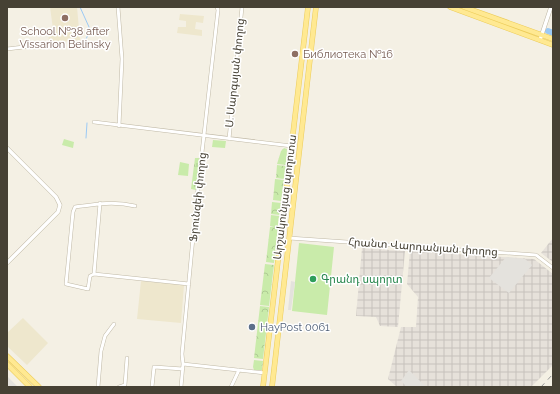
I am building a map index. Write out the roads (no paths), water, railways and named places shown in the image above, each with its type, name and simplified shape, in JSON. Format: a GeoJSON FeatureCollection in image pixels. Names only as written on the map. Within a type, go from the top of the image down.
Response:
{"type":"FeatureCollection","features":[{"type":"Feature","properties":{"kind":"main road","name":"Արշակունյաց պողոտա"},"geometry":{"type":"LineString","coordinates":[[263,387],[308,7]]}},
{"type":"Feature","properties":{"kind":"main road","name":"Արշակունյաց պողոտա"},"geometry":{"type":"LineString","coordinates":[[272,387],[316,7]]}},
{"type":"Feature","properties":{"kind":"main road"},"geometry":{"type":"LineString","coordinates":[[450,7],[541,38],[553,39]]}},
{"type":"Feature","properties":{"kind":"main road"},"geometry":{"type":"LineString","coordinates":[[464,7],[553,44]]}},
{"type":"Feature","properties":{"kind":"main road"},"geometry":{"type":"LineString","coordinates":[[302,59],[305,63],[310,61]]}},
{"type":"Feature","properties":{"kind":"main road"},"geometry":{"type":"LineString","coordinates":[[300,73],[305,68],[309,73]]}},
{"type":"Feature","properties":{"kind":"main road"},"geometry":{"type":"LineString","coordinates":[[281,237],[289,238]]}},
{"type":"Feature","properties":{"kind":"main road"},"geometry":{"type":"LineString","coordinates":[[7,356],[39,387]]}},
{"type":"Feature","properties":{"kind":"main road"},"geometry":{"type":"LineString","coordinates":[[7,364],[30,387]]}},
{"type":"Feature","properties":{"kind":"street"},"geometry":{"type":"LineString","coordinates":[[118,7],[122,59],[119,126]]}},
{"type":"Feature","properties":{"kind":"street","name":"Ֆրունզեի փողոց"},"geometry":{"type":"LineString","coordinates":[[181,387],[183,369],[182,354],[218,10],[217,7]]}},
{"type":"Feature","properties":{"kind":"street","name":"Ս. Սարգսյան փողոց"},"geometry":{"type":"LineString","coordinates":[[229,139],[242,7]]}},
{"type":"Feature","properties":{"kind":"street"},"geometry":{"type":"LineString","coordinates":[[541,38],[551,7]]}},
{"type":"Feature","properties":{"kind":"street"},"geometry":{"type":"LineString","coordinates":[[7,49],[49,44]]}},
{"type":"Feature","properties":{"kind":"street"},"geometry":{"type":"LineString","coordinates":[[94,122],[292,146]]}},
{"type":"Feature","properties":{"kind":"street"},"geometry":{"type":"LineString","coordinates":[[7,148],[56,197],[60,205],[58,212],[7,263]]}},
{"type":"Feature","properties":{"kind":"street"},"geometry":{"type":"LineString","coordinates":[[100,203],[94,274],[90,276],[88,289],[67,285],[73,212],[75,208],[100,203],[117,203],[135,206]]}},
{"type":"Feature","properties":{"kind":"street","name":"Հրանտ Վարդանյան փողոց"},"geometry":{"type":"LineString","coordinates":[[289,238],[536,255],[553,268]]}},
{"type":"Feature","properties":{"kind":"street"},"geometry":{"type":"LineString","coordinates":[[94,274],[189,284]]}},
{"type":"Feature","properties":{"kind":"street"},"geometry":{"type":"LineString","coordinates":[[98,387],[101,351],[104,336],[114,324]]}},
{"type":"Feature","properties":{"kind":"street"},"geometry":{"type":"LineString","coordinates":[[119,387],[125,385],[127,358]]}},
{"type":"Feature","properties":{"kind":"street"},"geometry":{"type":"LineString","coordinates":[[183,364],[264,373]]}},
{"type":"Feature","properties":{"kind":"street"},"geometry":{"type":"LineString","coordinates":[[152,387],[154,367],[183,369]]}},
{"type":"Feature","properties":{"kind":"street"},"geometry":{"type":"LineString","coordinates":[[231,387],[239,370]]}},
{"type":"Feature","properties":{"kind":"waterway"},"geometry":{"type":"LineString","coordinates":[[80,7],[89,27],[89,33],[84,43]]}},
{"type":"Feature","properties":{"kind":"waterway"},"geometry":{"type":"LineString","coordinates":[[548,31],[553,33]]}},
{"type":"Feature","properties":{"kind":"waterway"},"geometry":{"type":"LineString","coordinates":[[86,138],[87,123]]}},
{"type":"Feature","properties":{"kind":"railway"},"geometry":{"type":"LineString","coordinates":[[541,387],[553,374]]}},
{"type":"Feature","properties":{"kind":"place","name":"School №38 after Vissarion Belinsky"},"geometry":{"type":"Point","coordinates":[65,18]}},
{"type":"Feature","properties":{"kind":"place","name":"Библиотека №16"},"geometry":{"type":"Point","coordinates":[295,54]}},
{"type":"Feature","properties":{"kind":"place","name":"Գրանդ սպորտ"},"geometry":{"type":"Point","coordinates":[313,279]}},
{"type":"Feature","properties":{"kind":"place","name":"HayPost 0061"},"geometry":{"type":"Point","coordinates":[252,327]}}]}
